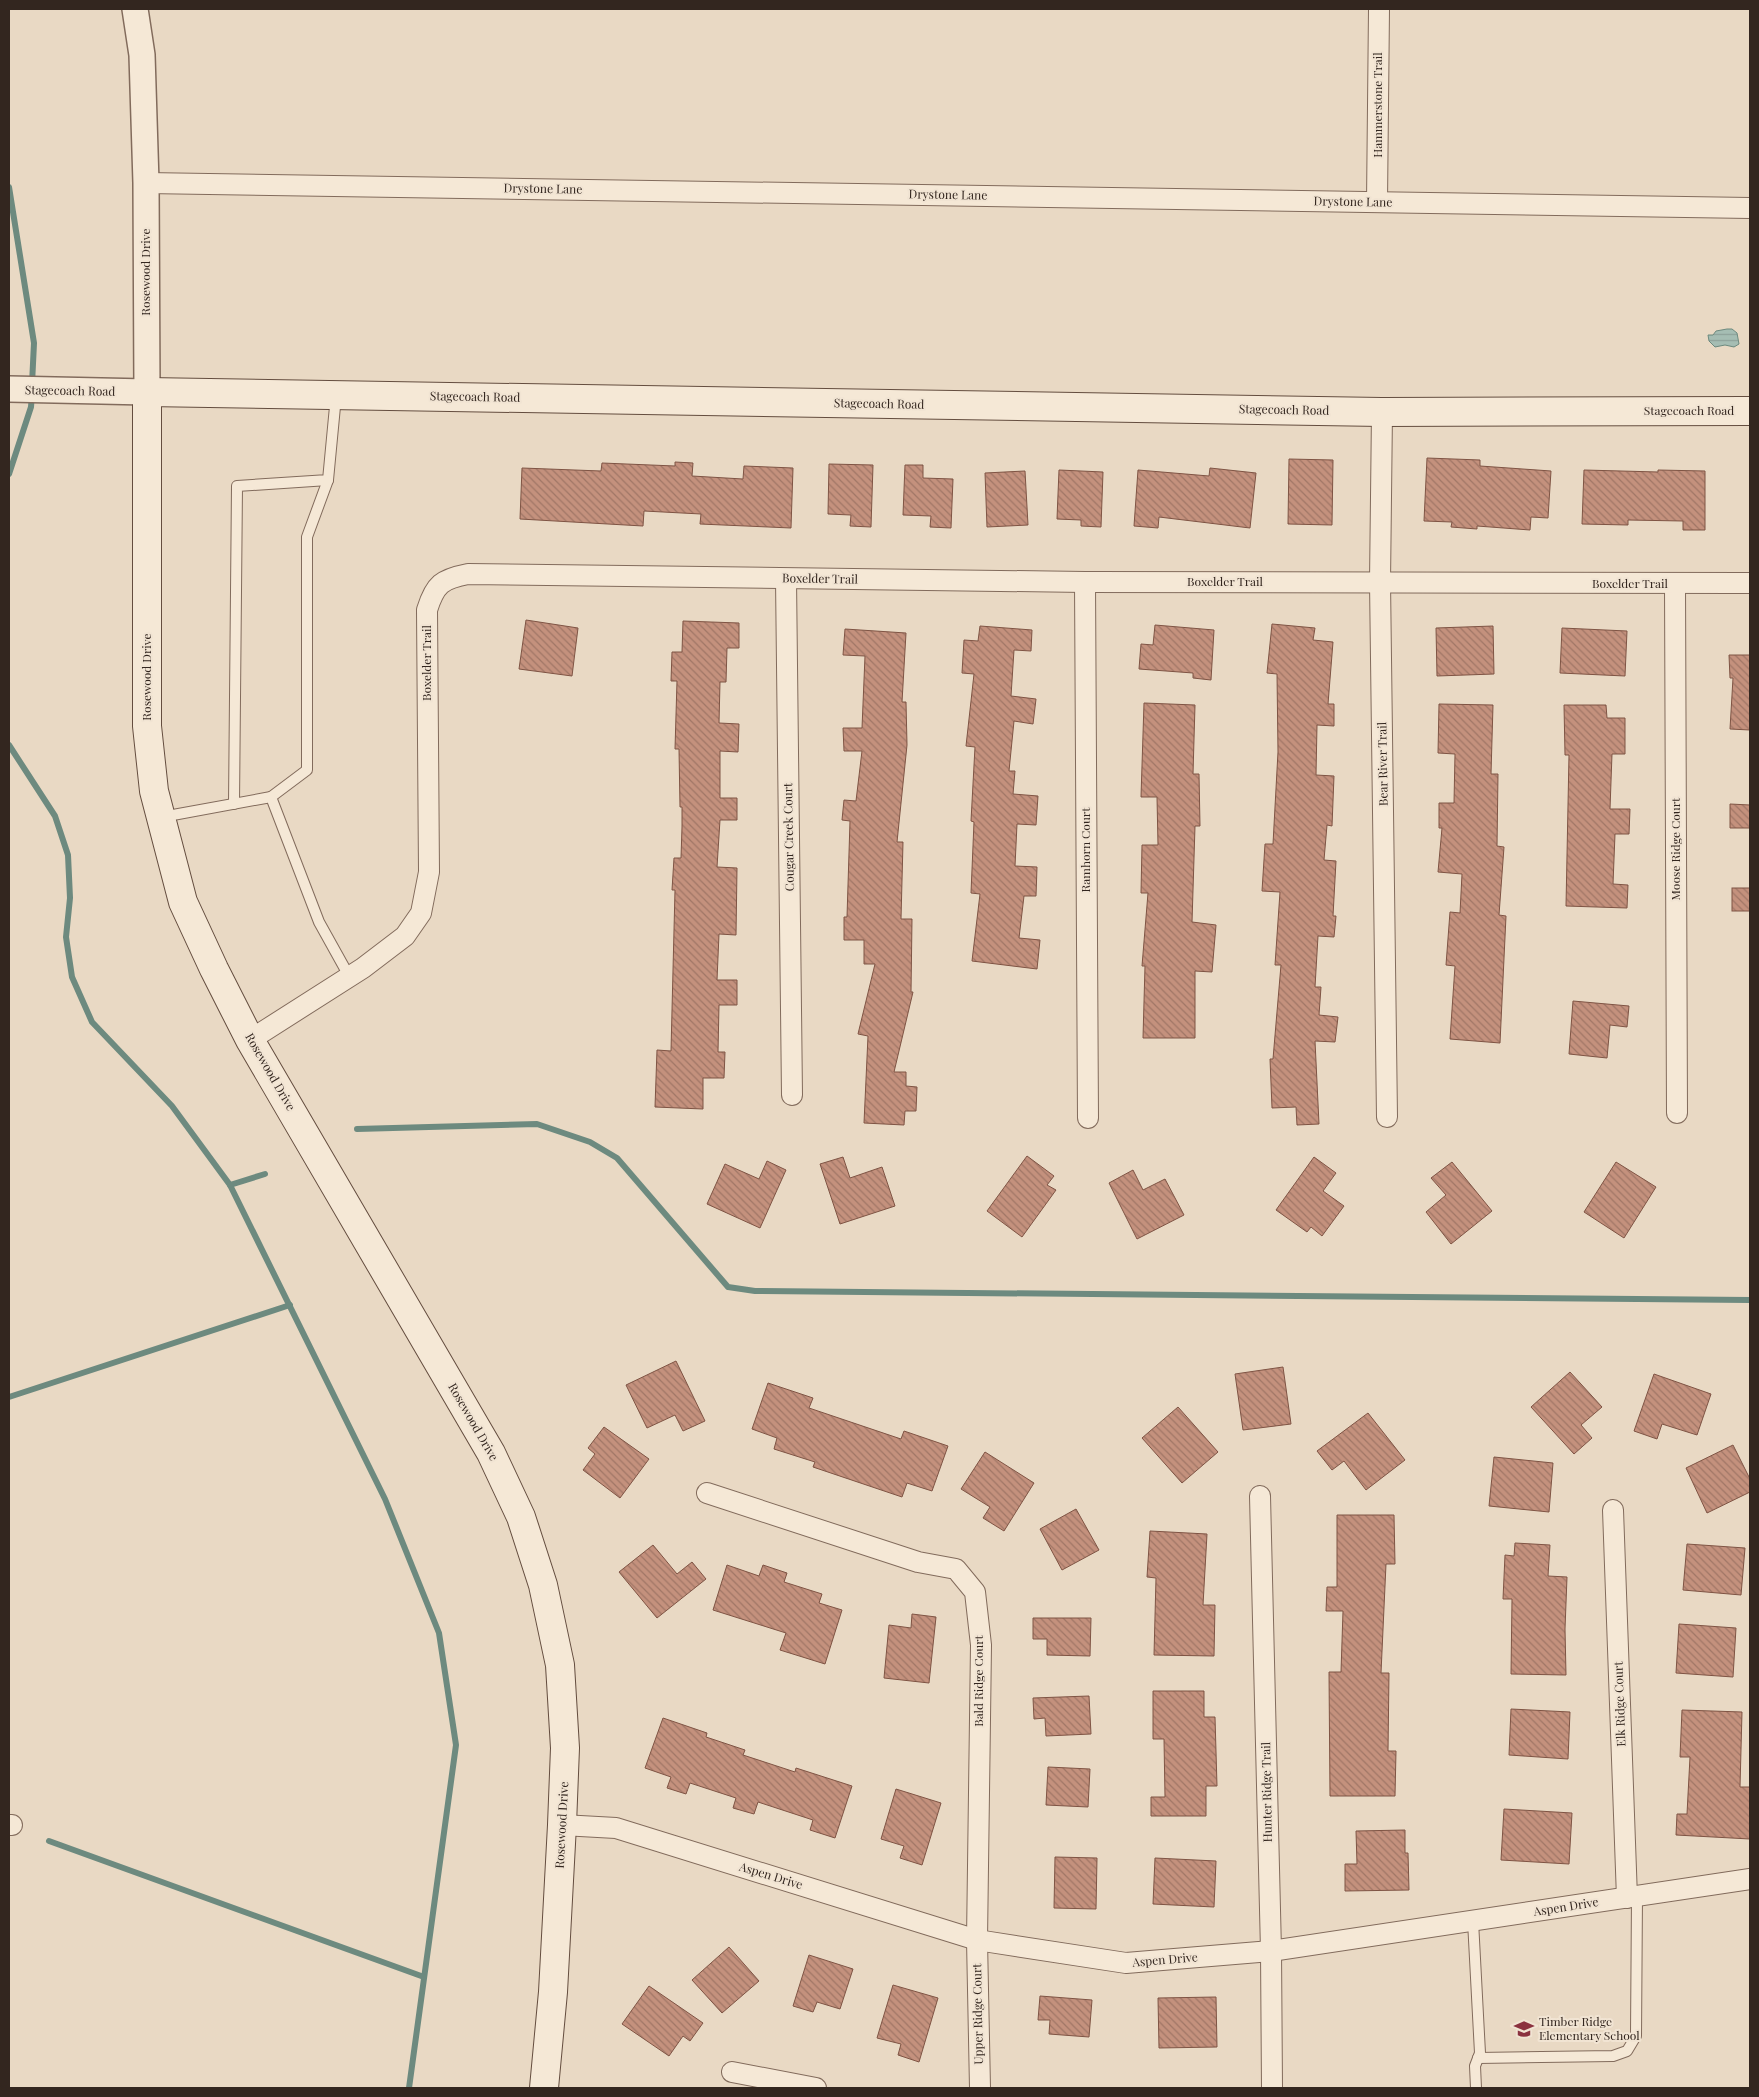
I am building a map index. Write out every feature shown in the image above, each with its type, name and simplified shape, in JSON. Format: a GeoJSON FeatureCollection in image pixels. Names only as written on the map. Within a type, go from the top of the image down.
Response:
{"type":"FeatureCollection","features":[{"type":"Feature","properties":{"kind":"main road","name":"Stagecoach Road"},"geometry":{"type":"LineString","coordinates":[[147,392],[1382,412],[1750,411]]}},
{"type":"Feature","properties":{"kind":"main road","name":"Rosewood Drive"},"geometry":{"type":"LineString","coordinates":[[147,392],[147,726],[154,790],[183,902],[250,1040],[491,1453],[521,1516],[543,1585],[560,1665],[565,1748],[552,1992],[544,2088]]}},
{"type":"Feature","properties":{"kind":"street","name":"Rosewood Drive"},"geometry":{"type":"LineString","coordinates":[[135,9],[142,54],[146,183],[147,392]]}},
{"type":"Feature","properties":{"kind":"street","name":"Hammerstone Trail"},"geometry":{"type":"LineString","coordinates":[[1377,202],[1379,9]]}},
{"type":"Feature","properties":{"kind":"street","name":"Drystone Lane"},"geometry":{"type":"LineString","coordinates":[[146,183],[1750,208]]}},
{"type":"Feature","properties":{"kind":"street","name":"Stagecoach Road"},"geometry":{"type":"LineString","coordinates":[[9,389],[147,392]]}},
{"type":"Feature","properties":{"kind":"street","name":"Bear River Trail"},"geometry":{"type":"LineString","coordinates":[[1382,412],[1380,582],[1388,1116]]}},
{"type":"Feature","properties":{"kind":"street","name":"Boxelder Trail"},"geometry":{"type":"LineString","coordinates":[[250,1040],[349,976],[405,936],[421,913],[428,872],[427,610],[432,592],[447,578],[468,574],[1085,582],[1750,583]]}},
{"type":"Feature","properties":{"kind":"street","name":"Cougar Creek Court"},"geometry":{"type":"LineString","coordinates":[[786,579],[792,1095]]}},
{"type":"Feature","properties":{"kind":"street","name":"Ramhorn Court"},"geometry":{"type":"LineString","coordinates":[[1085,582],[1088,1118]]}},
{"type":"Feature","properties":{"kind":"street","name":"Moose Ridge Court"},"geometry":{"type":"LineString","coordinates":[[1675,584],[1677,1114]]}},
{"type":"Feature","properties":{"kind":"street","name":"Bald Ridge Court"},"geometry":{"type":"LineString","coordinates":[[707,1493],[918,1562],[956,1569],[975,1592],[981,1645],[977,1940]]}},
{"type":"Feature","properties":{"kind":"street","name":"Hunter Ridge Trail"},"geometry":{"type":"LineString","coordinates":[[1260,1496],[1271,1951],[1272,2088]]}},
{"type":"Feature","properties":{"kind":"street","name":"Elk Ridge Court"},"geometry":{"type":"LineString","coordinates":[[1613,1510],[1632,1897]]}},
{"type":"Feature","properties":{"kind":"street","name":"Aspen Drive"},"geometry":{"type":"LineString","coordinates":[[562,1825],[616,1828],[977,1940],[1126,1963],[1271,1951],[1750,1879]]}},
{"type":"Feature","properties":{"kind":"street","name":"Upper Ridge Court"},"geometry":{"type":"LineString","coordinates":[[977,1940],[980,2088]]}},
{"type":"Feature","properties":{"kind":"street"},"geometry":{"type":"LineString","coordinates":[[732,2072],[816,2088]]}},
{"type":"Feature","properties":{"kind":"lane"},"geometry":{"type":"LineString","coordinates":[[160,818],[271,797],[307,770],[307,537],[328,480],[337,395]]}},
{"type":"Feature","properties":{"kind":"lane"},"geometry":{"type":"LineString","coordinates":[[234,804],[237,486],[328,480]]}},
{"type":"Feature","properties":{"kind":"lane"},"geometry":{"type":"LineString","coordinates":[[271,797],[318,922],[349,976]]}},
{"type":"Feature","properties":{"kind":"lane"},"geometry":{"type":"LineString","coordinates":[[1478,2058],[1614,2056],[1627,2051],[1636,2036],[1632,1897]]}},
{"type":"Feature","properties":{"kind":"lane"},"geometry":{"type":"LineString","coordinates":[[1473,1921],[1480,2053],[1475,2066],[1476,2088]]}},
{"type":"Feature","properties":{"kind":"shaded area"},"geometry":{"type":"Polygon","coordinates":[[[1732,329],[1737,333],[1739,344],[1734,347],[1725,345],[1715,347],[1709,341],[1708,335],[1713,335],[1716,331],[1732,329]]]}},
{"type":"Feature","properties":{"kind":"building"},"geometry":{"type":"Polygon","coordinates":[[[1427,458],[1480,460],[1480,466],[1551,471],[1548,518],[1531,517],[1530,530],[1477,526],[1477,529],[1451,527],[1452,522],[1424,521],[1427,458]]]}},
{"type":"Feature","properties":{"kind":"building"},"geometry":{"type":"Polygon","coordinates":[[[1289,459],[1333,460],[1332,525],[1288,524],[1289,459]]]}},
{"type":"Feature","properties":{"kind":"building"},"geometry":{"type":"Polygon","coordinates":[[[675,462],[693,463],[692,476],[743,479],[744,466],[793,468],[791,528],[700,524],[701,514],[644,511],[643,526],[520,519],[522,468],[601,471],[602,463],[675,466],[675,462]]]}},
{"type":"Feature","properties":{"kind":"building"},"geometry":{"type":"Polygon","coordinates":[[[829,464],[873,465],[871,527],[850,526],[851,515],[828,514],[829,464]]]}},
{"type":"Feature","properties":{"kind":"building"},"geometry":{"type":"Polygon","coordinates":[[[905,465],[923,465],[923,478],[953,479],[951,528],[930,527],[931,516],[903,515],[905,465]]]}},
{"type":"Feature","properties":{"kind":"building"},"geometry":{"type":"Polygon","coordinates":[[[1210,468],[1256,473],[1250,528],[1159,517],[1158,528],[1134,526],[1138,470],[1209,476],[1210,468]]]}},
{"type":"Feature","properties":{"kind":"building"},"geometry":{"type":"Polygon","coordinates":[[[1059,470],[1103,472],[1101,527],[1081,526],[1081,520],[1057,519],[1059,470]]]}},
{"type":"Feature","properties":{"kind":"building"},"geometry":{"type":"Polygon","coordinates":[[[1584,470],[1705,471],[1705,530],[1683,530],[1683,521],[1628,520],[1628,525],[1582,524],[1584,470]]]}},
{"type":"Feature","properties":{"kind":"building"},"geometry":{"type":"Polygon","coordinates":[[[1025,471],[1028,525],[987,527],[985,473],[1025,471]]]}},
{"type":"Feature","properties":{"kind":"building"},"geometry":{"type":"Polygon","coordinates":[[[526,620],[578,628],[572,676],[519,669],[526,620]]]}},
{"type":"Feature","properties":{"kind":"building"},"geometry":{"type":"Polygon","coordinates":[[[683,621],[739,623],[739,648],[727,648],[726,682],[720,682],[719,723],[739,724],[738,752],[720,751],[720,798],[737,798],[737,820],[720,820],[717,867],[737,868],[736,935],[719,934],[717,980],[737,980],[737,1005],[719,1005],[718,1052],[725,1052],[724,1078],[703,1078],[703,1109],[655,1107],[657,1050],[671,1051],[675,890],[672,890],[674,858],[681,858],[682,807],[680,807],[679,749],[675,749],[677,681],[671,681],[672,652],[682,652],[683,621]]]}},
{"type":"Feature","properties":{"kind":"building"},"geometry":{"type":"Polygon","coordinates":[[[1272,624],[1315,628],[1313,640],[1333,642],[1328,704],[1334,704],[1334,726],[1317,725],[1316,775],[1334,776],[1332,826],[1327,825],[1324,860],[1336,861],[1333,916],[1336,916],[1334,937],[1318,936],[1315,987],[1321,987],[1319,1015],[1338,1017],[1335,1042],[1315,1041],[1319,1124],[1297,1125],[1296,1107],[1272,1108],[1270,1059],[1273,1059],[1281,965],[1275,965],[1280,892],[1262,891],[1265,844],[1273,844],[1278,752],[1277,674],[1267,673],[1272,624]]]}},
{"type":"Feature","properties":{"kind":"building"},"geometry":{"type":"Polygon","coordinates":[[[1155,625],[1214,630],[1211,680],[1193,678],[1193,673],[1139,669],[1141,644],[1153,645],[1155,625]]]}},
{"type":"Feature","properties":{"kind":"building"},"geometry":{"type":"Polygon","coordinates":[[[980,626],[1032,630],[1031,651],[1014,650],[1011,696],[1036,699],[1033,724],[1014,721],[1009,771],[1015,771],[1013,794],[1038,796],[1036,825],[1017,824],[1015,866],[1037,867],[1036,896],[1024,896],[1019,938],[1040,940],[1037,969],[972,961],[980,894],[971,893],[974,822],[971,821],[975,747],[966,746],[974,674],[962,673],[964,640],[978,641],[980,626]]]}},
{"type":"Feature","properties":{"kind":"building"},"geometry":{"type":"Polygon","coordinates":[[[1493,626],[1494,674],[1437,676],[1436,628],[1493,626]]]}},
{"type":"Feature","properties":{"kind":"building"},"geometry":{"type":"Polygon","coordinates":[[[1562,628],[1627,631],[1625,676],[1560,673],[1562,628]]]}},
{"type":"Feature","properties":{"kind":"building"},"geometry":{"type":"Polygon","coordinates":[[[845,629],[906,633],[902,702],[906,702],[907,745],[897,842],[903,842],[901,919],[912,919],[911,992],[913,992],[894,1072],[906,1072],[906,1086],[917,1087],[916,1111],[905,1111],[904,1125],[864,1123],[868,1036],[858,1034],[875,964],[864,964],[864,940],[844,940],[844,917],[847,917],[850,821],[842,820],[844,800],[856,801],[862,751],[844,751],[843,728],[862,728],[865,656],[843,655],[845,629]]]}},
{"type":"Feature","properties":{"kind":"building"},"geometry":{"type":"Polygon","coordinates":[[[1729,655],[1750,655],[1750,730],[1730,729],[1733,678],[1730,678],[1729,655]]]}},
{"type":"Feature","properties":{"kind":"building"},"geometry":{"type":"Polygon","coordinates":[[[1144,703],[1195,705],[1193,774],[1199,774],[1200,826],[1195,826],[1192,922],[1216,925],[1212,972],[1195,971],[1195,1038],[1143,1038],[1145,966],[1142,966],[1148,893],[1141,893],[1142,845],[1158,845],[1157,797],[1141,797],[1144,703]]]}},
{"type":"Feature","properties":{"kind":"building"},"geometry":{"type":"Polygon","coordinates":[[[1439,704],[1493,705],[1491,774],[1498,774],[1497,846],[1504,847],[1499,915],[1506,916],[1500,1043],[1450,1039],[1455,966],[1446,965],[1450,912],[1460,913],[1462,874],[1438,872],[1442,828],[1439,828],[1439,803],[1454,803],[1455,754],[1438,753],[1439,704]]]}},
{"type":"Feature","properties":{"kind":"building"},"geometry":{"type":"Polygon","coordinates":[[[1564,705],[1606,705],[1607,718],[1625,718],[1625,754],[1612,754],[1610,809],[1630,809],[1629,834],[1615,834],[1613,884],[1628,885],[1627,908],[1566,906],[1569,755],[1565,755],[1564,705]]]}},
{"type":"Feature","properties":{"kind":"building"},"geometry":{"type":"Polygon","coordinates":[[[1730,804],[1750,805],[1750,828],[1730,828],[1730,804]]]}},
{"type":"Feature","properties":{"kind":"building"},"geometry":{"type":"Polygon","coordinates":[[[1732,888],[1750,888],[1750,911],[1732,911],[1732,888]]]}},
{"type":"Feature","properties":{"kind":"building"},"geometry":{"type":"Polygon","coordinates":[[[1573,1001],[1629,1006],[1627,1027],[1610,1025],[1607,1058],[1569,1054],[1573,1001]]]}},
{"type":"Feature","properties":{"kind":"building"},"geometry":{"type":"Polygon","coordinates":[[[1027,1156],[1054,1176],[1047,1185],[1056,1190],[1022,1237],[987,1211],[1027,1156]]]}},
{"type":"Feature","properties":{"kind":"building"},"geometry":{"type":"Polygon","coordinates":[[[843,1157],[850,1178],[882,1167],[895,1206],[840,1224],[820,1164],[843,1157]]]}},
{"type":"Feature","properties":{"kind":"building"},"geometry":{"type":"Polygon","coordinates":[[[1314,1157],[1336,1173],[1323,1191],[1344,1206],[1322,1236],[1311,1227],[1307,1232],[1276,1210],[1314,1157]]]}},
{"type":"Feature","properties":{"kind":"building"},"geometry":{"type":"Polygon","coordinates":[[[767,1161],[786,1170],[760,1228],[707,1204],[725,1164],[759,1179],[767,1161]]]}},
{"type":"Feature","properties":{"kind":"building"},"geometry":{"type":"Polygon","coordinates":[[[1452,1162],[1492,1211],[1451,1244],[1426,1212],[1446,1195],[1431,1178],[1452,1162]]]}},
{"type":"Feature","properties":{"kind":"building"},"geometry":{"type":"Polygon","coordinates":[[[1616,1162],[1656,1187],[1624,1238],[1584,1212],[1616,1162]]]}},
{"type":"Feature","properties":{"kind":"building"},"geometry":{"type":"Polygon","coordinates":[[[1133,1170],[1143,1190],[1165,1179],[1184,1215],[1137,1239],[1109,1183],[1133,1170]]]}},
{"type":"Feature","properties":{"kind":"building"},"geometry":{"type":"Polygon","coordinates":[[[676,1361],[705,1421],[683,1431],[675,1415],[647,1428],[626,1385],[676,1361]]]}},
{"type":"Feature","properties":{"kind":"building"},"geometry":{"type":"Polygon","coordinates":[[[1283,1367],[1291,1424],[1243,1430],[1235,1374],[1283,1367]]]}},
{"type":"Feature","properties":{"kind":"building"},"geometry":{"type":"Polygon","coordinates":[[[1570,1372],[1602,1407],[1581,1425],[1592,1438],[1574,1454],[1531,1407],[1570,1372]]]}},
{"type":"Feature","properties":{"kind":"building"},"geometry":{"type":"Polygon","coordinates":[[[1654,1374],[1711,1394],[1697,1435],[1662,1424],[1657,1439],[1634,1431],[1654,1374]]]}},
{"type":"Feature","properties":{"kind":"building"},"geometry":{"type":"Polygon","coordinates":[[[768,1383],[813,1398],[809,1408],[901,1439],[904,1431],[948,1446],[932,1491],[907,1483],[902,1497],[813,1467],[815,1462],[774,1449],[777,1438],[752,1429],[768,1383]]]}},
{"type":"Feature","properties":{"kind":"building"},"geometry":{"type":"Polygon","coordinates":[[[1178,1407],[1218,1452],[1182,1483],[1142,1438],[1178,1407]]]}},
{"type":"Feature","properties":{"kind":"building"},"geometry":{"type":"Polygon","coordinates":[[[1368,1413],[1405,1460],[1366,1490],[1344,1461],[1332,1470],[1317,1451],[1368,1413]]]}},
{"type":"Feature","properties":{"kind":"building"},"geometry":{"type":"Polygon","coordinates":[[[604,1427],[649,1459],[620,1498],[583,1470],[595,1454],[588,1448],[604,1427]]]}},
{"type":"Feature","properties":{"kind":"building"},"geometry":{"type":"Polygon","coordinates":[[[1733,1445],[1750,1479],[1750,1492],[1707,1513],[1686,1468],[1733,1445]]]}},
{"type":"Feature","properties":{"kind":"building"},"geometry":{"type":"Polygon","coordinates":[[[985,1452],[1034,1483],[1004,1531],[983,1518],[990,1507],[961,1489],[985,1452]]]}},
{"type":"Feature","properties":{"kind":"building"},"geometry":{"type":"Polygon","coordinates":[[[1494,1457],[1553,1463],[1549,1512],[1489,1506],[1494,1457]]]}},
{"type":"Feature","properties":{"kind":"building"},"geometry":{"type":"Polygon","coordinates":[[[1076,1509],[1099,1550],[1062,1570],[1040,1529],[1076,1509]]]}},
{"type":"Feature","properties":{"kind":"building"},"geometry":{"type":"Polygon","coordinates":[[[1337,1515],[1394,1515],[1395,1564],[1386,1564],[1381,1673],[1389,1673],[1388,1751],[1396,1751],[1395,1796],[1330,1796],[1329,1672],[1341,1672],[1343,1611],[1326,1611],[1327,1587],[1337,1587],[1337,1515]]]}},
{"type":"Feature","properties":{"kind":"building"},"geometry":{"type":"Polygon","coordinates":[[[1150,1531],[1207,1534],[1203,1605],[1215,1605],[1214,1656],[1154,1655],[1156,1578],[1147,1577],[1150,1531]]]}},
{"type":"Feature","properties":{"kind":"building"},"geometry":{"type":"Polygon","coordinates":[[[1515,1543],[1550,1545],[1548,1576],[1567,1577],[1566,1675],[1511,1674],[1512,1599],[1503,1599],[1505,1555],[1514,1556],[1515,1543]]]}},
{"type":"Feature","properties":{"kind":"building"},"geometry":{"type":"Polygon","coordinates":[[[1687,1544],[1745,1548],[1741,1595],[1683,1590],[1687,1544]]]}},
{"type":"Feature","properties":{"kind":"building"},"geometry":{"type":"Polygon","coordinates":[[[653,1545],[677,1574],[692,1562],[706,1579],[657,1618],[619,1572],[653,1545]]]}},
{"type":"Feature","properties":{"kind":"building"},"geometry":{"type":"Polygon","coordinates":[[[727,1565],[759,1576],[763,1565],[787,1573],[784,1582],[822,1594],[819,1603],[842,1610],[825,1664],[780,1650],[786,1633],[713,1610],[727,1565]]]}},
{"type":"Feature","properties":{"kind":"building"},"geometry":{"type":"Polygon","coordinates":[[[912,1614],[936,1617],[929,1683],[884,1678],[889,1625],[911,1628],[912,1614]]]}},
{"type":"Feature","properties":{"kind":"building"},"geometry":{"type":"Polygon","coordinates":[[[1033,1618],[1091,1618],[1090,1656],[1047,1655],[1047,1639],[1033,1639],[1033,1618]]]}},
{"type":"Feature","properties":{"kind":"building"},"geometry":{"type":"Polygon","coordinates":[[[1679,1624],[1736,1628],[1733,1677],[1676,1673],[1679,1624]]]}},
{"type":"Feature","properties":{"kind":"building"},"geometry":{"type":"Polygon","coordinates":[[[1153,1691],[1204,1691],[1204,1717],[1215,1717],[1217,1786],[1206,1786],[1206,1816],[1151,1816],[1151,1797],[1165,1797],[1164,1739],[1153,1739],[1153,1691]]]}},
{"type":"Feature","properties":{"kind":"building"},"geometry":{"type":"Polygon","coordinates":[[[1089,1696],[1091,1734],[1046,1736],[1045,1718],[1034,1719],[1033,1698],[1089,1696]]]}},
{"type":"Feature","properties":{"kind":"building"},"geometry":{"type":"Polygon","coordinates":[[[1511,1709],[1570,1712],[1568,1759],[1509,1755],[1511,1709]]]}},
{"type":"Feature","properties":{"kind":"building"},"geometry":{"type":"Polygon","coordinates":[[[1682,1710],[1742,1712],[1740,1787],[1750,1787],[1750,1839],[1676,1835],[1677,1814],[1687,1814],[1690,1757],[1680,1757],[1682,1710]]]}},
{"type":"Feature","properties":{"kind":"building"},"geometry":{"type":"Polygon","coordinates":[[[663,1718],[707,1733],[706,1737],[745,1750],[743,1755],[795,1772],[796,1768],[852,1786],[835,1838],[810,1830],[813,1820],[758,1802],[754,1814],[733,1808],[736,1798],[690,1783],[686,1794],[667,1788],[671,1777],[645,1768],[663,1718]]]}},
{"type":"Feature","properties":{"kind":"building"},"geometry":{"type":"Polygon","coordinates":[[[1048,1767],[1090,1769],[1088,1807],[1046,1805],[1048,1767]]]}},
{"type":"Feature","properties":{"kind":"building"},"geometry":{"type":"Polygon","coordinates":[[[896,1789],[941,1803],[922,1865],[900,1858],[904,1846],[881,1839],[896,1789]]]}},
{"type":"Feature","properties":{"kind":"building"},"geometry":{"type":"Polygon","coordinates":[[[1504,1809],[1572,1813],[1569,1864],[1501,1860],[1504,1809]]]}},
{"type":"Feature","properties":{"kind":"building"},"geometry":{"type":"Polygon","coordinates":[[[1405,1830],[1405,1853],[1408,1853],[1409,1890],[1345,1891],[1345,1864],[1357,1864],[1356,1831],[1405,1830]]]}},
{"type":"Feature","properties":{"kind":"building"},"geometry":{"type":"Polygon","coordinates":[[[1055,1857],[1097,1858],[1096,1909],[1054,1908],[1055,1857]]]}},
{"type":"Feature","properties":{"kind":"building"},"geometry":{"type":"Polygon","coordinates":[[[1155,1858],[1216,1861],[1214,1907],[1153,1904],[1155,1858]]]}},
{"type":"Feature","properties":{"kind":"building"},"geometry":{"type":"Polygon","coordinates":[[[729,1947],[759,1981],[722,2013],[692,1980],[729,1947]]]}},
{"type":"Feature","properties":{"kind":"building"},"geometry":{"type":"Polygon","coordinates":[[[809,1955],[853,1969],[840,2009],[817,2002],[813,2012],[793,2006],[809,1955]]]}},
{"type":"Feature","properties":{"kind":"building"},"geometry":{"type":"Polygon","coordinates":[[[893,1985],[938,1998],[919,2062],[898,2055],[901,2044],[877,2038],[893,1985]]]}},
{"type":"Feature","properties":{"kind":"building"},"geometry":{"type":"Polygon","coordinates":[[[649,1986],[703,2023],[690,2041],[683,2036],[669,2056],[622,2024],[649,1986]]]}},
{"type":"Feature","properties":{"kind":"building"},"geometry":{"type":"Polygon","coordinates":[[[1040,1996],[1092,2000],[1089,2037],[1049,2034],[1050,2020],[1038,2020],[1040,1996]]]}},
{"type":"Feature","properties":{"kind":"building"},"geometry":{"type":"Polygon","coordinates":[[[1216,1997],[1217,2047],[1159,2048],[1158,1998],[1216,1997]]]}},
{"type":"Feature","properties":{"kind":"waterway"},"geometry":{"type":"LineString","coordinates":[[9,187],[34,343],[32,384]]}},
{"type":"Feature","properties":{"kind":"waterway"},"geometry":{"type":"LineString","coordinates":[[9,474],[31,407],[32,394]]}},
{"type":"Feature","properties":{"kind":"waterway"},"geometry":{"type":"LineString","coordinates":[[9,745],[55,816],[68,855],[70,898],[66,937],[72,977],[92,1022],[172,1106],[230,1185],[385,1499],[439,1633],[456,1745],[409,2088]]}},
{"type":"Feature","properties":{"kind":"waterway"},"geometry":{"type":"LineString","coordinates":[[357,1129],[537,1124],[590,1142],[617,1158],[728,1287],[755,1291],[1750,1300]]}},
{"type":"Feature","properties":{"kind":"waterway"},"geometry":{"type":"LineString","coordinates":[[230,1185],[265,1174]]}},
{"type":"Feature","properties":{"kind":"waterway"},"geometry":{"type":"LineString","coordinates":[[9,1397],[290,1305]]}},
{"type":"Feature","properties":{"kind":"waterway"},"geometry":{"type":"LineString","coordinates":[[49,1841],[424,1977]]}},
{"type":"Feature","properties":{"kind":"place","name":"Timber Ridge Elementary School"},"geometry":{"type":"Point","coordinates":[1524,2029]}}]}
